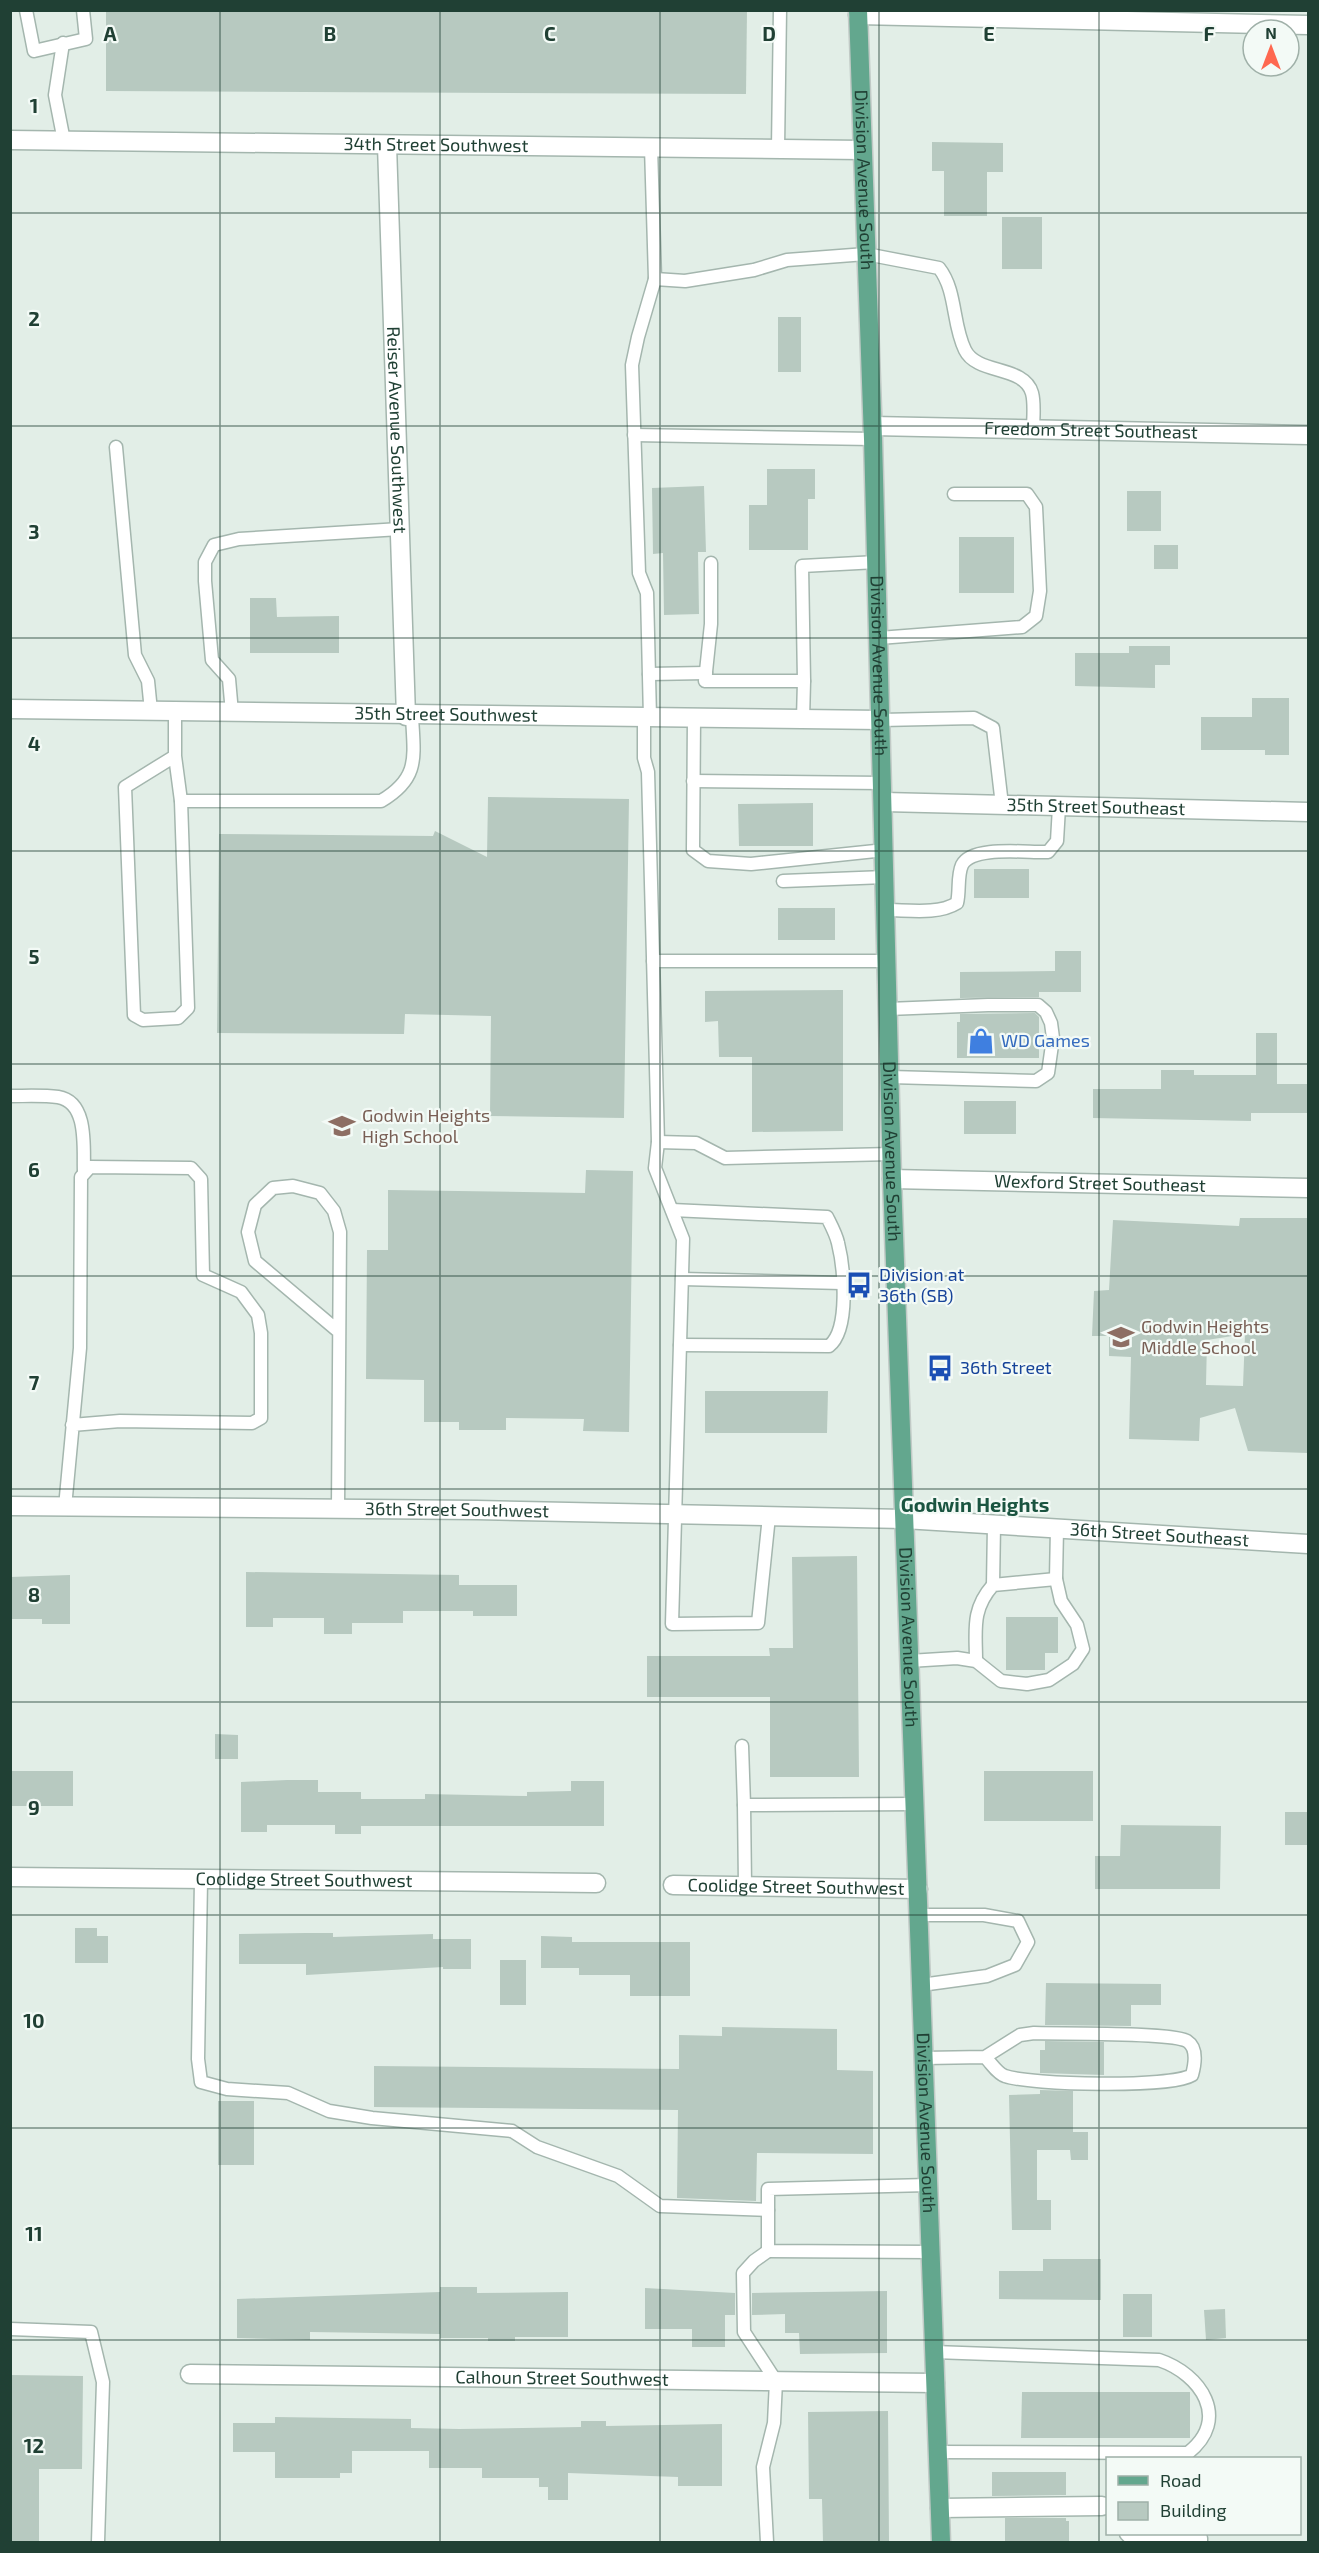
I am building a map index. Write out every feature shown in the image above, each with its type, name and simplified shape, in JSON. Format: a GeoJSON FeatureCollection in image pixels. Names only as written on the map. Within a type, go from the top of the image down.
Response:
{"type":"FeatureCollection","features":[{"type":"Feature","properties":{"kind":"main road","name":"Division Avenue South"},"geometry":{"type":"LineString","coordinates":[[858,13],[884,802],[892,1179],[941,2542]]}},
{"type":"Feature","properties":{"kind":"street"},"geometry":{"type":"LineString","coordinates":[[858,13],[1308,25]]}},
{"type":"Feature","properties":{"kind":"street","name":"34th Street Southwest"},"geometry":{"type":"LineString","coordinates":[[10,140],[862,150]]}},
{"type":"Feature","properties":{"kind":"street","name":"Reiser Avenue Southwest"},"geometry":{"type":"LineString","coordinates":[[387,145],[409,716]]}},
{"type":"Feature","properties":{"kind":"street","name":"Freedom Street Southeast"},"geometry":{"type":"LineString","coordinates":[[873,433],[1033,430],[1308,435]]}},
{"type":"Feature","properties":{"kind":"street","name":"35th Street Southwest"},"geometry":{"type":"LineString","coordinates":[[10,709],[409,716],[881,720]]}},
{"type":"Feature","properties":{"kind":"street","name":"35th Street Southeast"},"geometry":{"type":"LineString","coordinates":[[884,802],[1308,812]]}},
{"type":"Feature","properties":{"kind":"street","name":"Wexford Street Southeast"},"geometry":{"type":"LineString","coordinates":[[892,1179],[1308,1188]]}},
{"type":"Feature","properties":{"kind":"street","name":"36th Street Southwest"},"geometry":{"type":"LineString","coordinates":[[10,1506],[904,1519]]}},
{"type":"Feature","properties":{"kind":"street","name":"36th Street Southeast"},"geometry":{"type":"LineString","coordinates":[[904,1519],[1308,1544]]}},
{"type":"Feature","properties":{"kind":"street","name":"Coolidge Street Southwest"},"geometry":{"type":"LineString","coordinates":[[10,1877],[596,1883]]}},
{"type":"Feature","properties":{"kind":"street","name":"Coolidge Street Southwest"},"geometry":{"type":"LineString","coordinates":[[673,1885],[918,1889]]}},
{"type":"Feature","properties":{"kind":"street","name":"Calhoun Street Southwest"},"geometry":{"type":"LineString","coordinates":[[190,2374],[935,2383]]}},
{"type":"Feature","properties":{"kind":"street"},"geometry":{"type":"LineString","coordinates":[[940,2508],[1105,2509]]}},
{"type":"Feature","properties":{"kind":"lane"},"geometry":{"type":"LineString","coordinates":[[26,10],[34,51],[86,39],[83,10]]}},
{"type":"Feature","properties":{"kind":"lane"},"geometry":{"type":"LineString","coordinates":[[778,148],[780,10]]}},
{"type":"Feature","properties":{"kind":"lane"},"geometry":{"type":"LineString","coordinates":[[63,43],[55,95],[64,141]]}},
{"type":"Feature","properties":{"kind":"lane"},"geometry":{"type":"LineString","coordinates":[[651,147],[656,279],[632,365],[639,573],[647,593],[649,674],[644,758],[648,772],[658,1142],[655,1168],[683,1239],[672,1624],[758,1623],[769,1516]]}},
{"type":"Feature","properties":{"kind":"lane"},"geometry":{"type":"LineString","coordinates":[[656,279],[685,281],[754,270],[787,260],[866,254],[939,268],[948,280],[953,308],[966,353],[980,364],[1014,376],[1026,383],[1032,393],[1033,430]]}},
{"type":"Feature","properties":{"kind":"lane"},"geometry":{"type":"LineString","coordinates":[[634,435],[873,433]]}},
{"type":"Feature","properties":{"kind":"lane"},"geometry":{"type":"LineString","coordinates":[[116,447],[135,655],[148,681],[151,711]]}},
{"type":"Feature","properties":{"kind":"lane"},"geometry":{"type":"LineString","coordinates":[[879,638],[1022,627],[1036,616],[1040,591],[1036,507],[1027,494],[954,494]]}},
{"type":"Feature","properties":{"kind":"lane"},"geometry":{"type":"LineString","coordinates":[[232,712],[229,679],[212,660],[205,562],[214,545],[239,539],[400,529]]}},
{"type":"Feature","properties":{"kind":"lane"},"geometry":{"type":"LineString","coordinates":[[803,719],[802,567],[877,562]]}},
{"type":"Feature","properties":{"kind":"lane"},"geometry":{"type":"LineString","coordinates":[[711,563],[711,624],[705,681],[804,681]]}},
{"type":"Feature","properties":{"kind":"lane"},"geometry":{"type":"LineString","coordinates":[[649,674],[706,673]]}},
{"type":"Feature","properties":{"kind":"lane"},"geometry":{"type":"LineString","coordinates":[[175,711],[175,756],[181,801],[188,1008],[178,1018],[143,1020],[134,1015],[125,787],[175,756]]}},
{"type":"Feature","properties":{"kind":"lane"},"geometry":{"type":"LineString","coordinates":[[181,801],[381,801],[400,790],[409,776],[413,752],[409,716]]}},
{"type":"Feature","properties":{"kind":"lane"},"geometry":{"type":"LineString","coordinates":[[694,718],[693,850],[708,861],[750,864],[885,850]]}},
{"type":"Feature","properties":{"kind":"lane"},"geometry":{"type":"LineString","coordinates":[[881,720],[974,718],[993,728],[1002,806]]}},
{"type":"Feature","properties":{"kind":"lane"},"geometry":{"type":"LineString","coordinates":[[693,781],[883,783]]}},
{"type":"Feature","properties":{"kind":"lane"},"geometry":{"type":"LineString","coordinates":[[886,910],[948,908],[957,903],[961,869],[970,856],[982,852],[1048,852],[1058,841],[1059,807]]}},
{"type":"Feature","properties":{"kind":"lane"},"geometry":{"type":"LineString","coordinates":[[783,880],[885,877]]}},
{"type":"Feature","properties":{"kind":"lane"},"geometry":{"type":"LineString","coordinates":[[653,961],[887,961]]}},
{"type":"Feature","properties":{"kind":"lane"},"geometry":{"type":"LineString","coordinates":[[888,1010],[1038,1005],[1046,1012],[1053,1038],[1048,1073],[1036,1081],[890,1077]]}},
{"type":"Feature","properties":{"kind":"lane"},"geometry":{"type":"LineString","coordinates":[[10,1096],[60,1097],[74,1107],[82,1124],[84,1171],[81,1177],[80,1348],[65,1507]]}},
{"type":"Feature","properties":{"kind":"lane"},"geometry":{"type":"LineString","coordinates":[[658,1142],[696,1143],[725,1158],[892,1154]]}},
{"type":"Feature","properties":{"kind":"lane"},"geometry":{"type":"LineString","coordinates":[[72,1425],[120,1421],[252,1423],[261,1418],[263,1410],[258,1315],[241,1292],[203,1275],[201,1179],[196,1171],[191,1168],[90,1167],[84,1171]]}},
{"type":"Feature","properties":{"kind":"lane"},"geometry":{"type":"LineString","coordinates":[[338,1331],[255,1261],[248,1232],[250,1223],[255,1205],[273,1188],[293,1186],[320,1193],[334,1211],[339,1232],[338,1509]]}},
{"type":"Feature","properties":{"kind":"lane"},"geometry":{"type":"LineString","coordinates":[[672,1210],[827,1216],[838,1239],[843,1262],[842,1327],[838,1339],[829,1346],[680,1345]]}},
{"type":"Feature","properties":{"kind":"lane"},"geometry":{"type":"LineString","coordinates":[[682,1279],[842,1283]]}},
{"type":"Feature","properties":{"kind":"lane"},"geometry":{"type":"LineString","coordinates":[[976,1661],[975,1618],[981,1598],[993,1585],[994,1525]]}},
{"type":"Feature","properties":{"kind":"lane"},"geometry":{"type":"LineString","coordinates":[[909,1661],[957,1658],[976,1661],[1001,1682],[1027,1684],[1048,1680],[1073,1664],[1083,1648],[1077,1625],[1060,1601],[1056,1579],[1057,1528]]}},
{"type":"Feature","properties":{"kind":"lane"},"geometry":{"type":"LineString","coordinates":[[993,1585],[1056,1579]]}},
{"type":"Feature","properties":{"kind":"lane"},"geometry":{"type":"LineString","coordinates":[[742,1746],[746,1886]]}},
{"type":"Feature","properties":{"kind":"lane"},"geometry":{"type":"LineString","coordinates":[[744,1805],[914,1804]]}},
{"type":"Feature","properties":{"kind":"lane"},"geometry":{"type":"LineString","coordinates":[[201,1880],[198,2059],[201,2082],[227,2089],[288,2093],[329,2111],[372,2118],[512,2131],[537,2147],[618,2176],[660,2206],[768,2210]]}},
{"type":"Feature","properties":{"kind":"lane"},"geometry":{"type":"LineString","coordinates":[[918,1915],[984,1915],[1018,1921],[1029,1942],[1015,1965],[987,1976],[921,1985]]}},
{"type":"Feature","properties":{"kind":"lane"},"geometry":{"type":"LineString","coordinates":[[924,2058],[985,2057],[1020,2035],[1034,2033],[1176,2037],[1189,2042],[1194,2051],[1195,2064],[1192,2075],[1186,2079],[1167,2082],[1035,2083],[1002,2076],[985,2057]]}},
{"type":"Feature","properties":{"kind":"lane"},"geometry":{"type":"LineString","coordinates":[[768,2251],[768,2189],[928,2185]]}},
{"type":"Feature","properties":{"kind":"lane"},"geometry":{"type":"LineString","coordinates":[[767,2542],[763,2467],[774,2422],[776,2381],[744,2332],[743,2273],[768,2251],[930,2252]]}},
{"type":"Feature","properties":{"kind":"lane"},"geometry":{"type":"LineString","coordinates":[[10,2329],[91,2332],[103,2382],[98,2542]]}},
{"type":"Feature","properties":{"kind":"lane"},"geometry":{"type":"LineString","coordinates":[[934,2352],[1159,2360],[1179,2366],[1193,2379],[1206,2402],[1209,2413],[1208,2430],[1201,2443],[1188,2452],[937,2452]]}},
{"type":"Feature","properties":{"kind":"lane"},"geometry":{"type":"LineString","coordinates":[[1127,2535],[1130,2538],[1201,2538],[1201,2542]]}},
{"type":"Feature","properties":{"kind":"building"},"geometry":{"type":"Polygon","coordinates":[[[106,10],[747,10],[746,94],[106,91],[106,10]]]}},
{"type":"Feature","properties":{"kind":"building"},"geometry":{"type":"Polygon","coordinates":[[[932,142],[1003,143],[1003,172],[987,172],[987,216],[944,216],[944,171],[932,171],[932,142]]]}},
{"type":"Feature","properties":{"kind":"building"},"geometry":{"type":"Polygon","coordinates":[[[1002,217],[1042,217],[1042,269],[1002,269],[1002,217]]]}},
{"type":"Feature","properties":{"kind":"building"},"geometry":{"type":"Polygon","coordinates":[[[778,317],[801,317],[801,372],[778,372],[778,317]]]}},
{"type":"Feature","properties":{"kind":"building"},"geometry":{"type":"Polygon","coordinates":[[[767,469],[815,469],[815,499],[808,499],[808,550],[749,550],[749,505],[767,505],[767,469]]]}},
{"type":"Feature","properties":{"kind":"building"},"geometry":{"type":"Polygon","coordinates":[[[704,486],[706,552],[698,552],[699,614],[664,615],[663,553],[653,554],[652,488],[704,486]]]}},
{"type":"Feature","properties":{"kind":"building"},"geometry":{"type":"Polygon","coordinates":[[[1127,491],[1161,491],[1161,531],[1127,531],[1127,491]]]}},
{"type":"Feature","properties":{"kind":"building"},"geometry":{"type":"Polygon","coordinates":[[[959,537],[1014,537],[1014,593],[959,593],[959,537]]]}},
{"type":"Feature","properties":{"kind":"building"},"geometry":{"type":"Polygon","coordinates":[[[1154,545],[1178,545],[1178,569],[1154,569],[1154,545]]]}},
{"type":"Feature","properties":{"kind":"building"},"geometry":{"type":"Polygon","coordinates":[[[250,598],[276,598],[277,617],[339,616],[339,653],[250,653],[250,598]]]}},
{"type":"Feature","properties":{"kind":"building"},"geometry":{"type":"Polygon","coordinates":[[[1129,646],[1170,646],[1170,665],[1155,665],[1155,688],[1075,686],[1075,653],[1129,653],[1129,646]]]}},
{"type":"Feature","properties":{"kind":"building"},"geometry":{"type":"Polygon","coordinates":[[[1252,698],[1289,698],[1289,755],[1265,755],[1265,750],[1201,750],[1201,717],[1252,717],[1252,698]]]}},
{"type":"Feature","properties":{"kind":"building","name":"Godwin Heights High School"},"geometry":{"type":"Polygon","coordinates":[[[488,797],[629,799],[624,1118],[490,1116],[491,1016],[405,1014],[404,1034],[217,1033],[219,834],[433,836],[435,831],[487,857],[488,797]]]}},
{"type":"Feature","properties":{"kind":"building"},"geometry":{"type":"Polygon","coordinates":[[[813,803],[813,846],[739,846],[738,804],[813,803]]]}},
{"type":"Feature","properties":{"kind":"building"},"geometry":{"type":"Polygon","coordinates":[[[974,869],[1029,869],[1029,898],[974,898],[974,869]]]}},
{"type":"Feature","properties":{"kind":"building"},"geometry":{"type":"Polygon","coordinates":[[[778,908],[835,908],[835,940],[778,940],[778,908]]]}},
{"type":"Feature","properties":{"kind":"building"},"geometry":{"type":"Polygon","coordinates":[[[1055,951],[1081,951],[1081,992],[1039,992],[1039,997],[960,998],[960,972],[1055,971],[1055,951]]]}},
{"type":"Feature","properties":{"kind":"building"},"geometry":{"type":"Polygon","coordinates":[[[843,990],[843,1131],[752,1132],[752,1057],[719,1057],[718,1021],[705,1022],[705,991],[843,990]]]}},
{"type":"Feature","properties":{"kind":"building"},"geometry":{"type":"Polygon","coordinates":[[[1035,1013],[1039,1017],[1039,1058],[957,1058],[957,1022],[960,1022],[960,1014],[1035,1013]]]}},
{"type":"Feature","properties":{"kind":"building"},"geometry":{"type":"Polygon","coordinates":[[[1256,1033],[1277,1033],[1277,1084],[1308,1084],[1308,1113],[1251,1113],[1251,1121],[1093,1118],[1093,1089],[1161,1089],[1161,1070],[1194,1070],[1194,1075],[1256,1075],[1256,1033]]]}},
{"type":"Feature","properties":{"kind":"building"},"geometry":{"type":"Polygon","coordinates":[[[964,1101],[1016,1101],[1016,1134],[964,1134],[964,1101]]]}},
{"type":"Feature","properties":{"kind":"building"},"geometry":{"type":"Polygon","coordinates":[[[586,1170],[633,1171],[629,1432],[583,1431],[584,1419],[506,1418],[506,1430],[459,1430],[459,1422],[424,1422],[424,1380],[366,1379],[367,1250],[388,1250],[388,1190],[585,1193],[586,1170]]]}},
{"type":"Feature","properties":{"kind":"building"},"geometry":{"type":"Polygon","coordinates":[[[1240,1218],[1308,1218],[1308,1453],[1248,1451],[1235,1408],[1200,1418],[1199,1441],[1129,1439],[1131,1357],[1109,1356],[1109,1336],[1092,1336],[1094,1291],[1109,1290],[1113,1220],[1239,1226],[1240,1218]],[[1245,1334],[1207,1340],[1206,1385],[1243,1386],[1245,1334]]]}},
{"type":"Feature","properties":{"kind":"building"},"geometry":{"type":"Polygon","coordinates":[[[705,1391],[828,1391],[827,1433],[705,1433],[705,1391]]]}},
{"type":"Feature","properties":{"kind":"building"},"geometry":{"type":"Polygon","coordinates":[[[857,1556],[859,1777],[770,1777],[770,1697],[647,1697],[647,1656],[770,1656],[769,1648],[793,1648],[792,1557],[857,1556]]]}},
{"type":"Feature","properties":{"kind":"building"},"geometry":{"type":"Polygon","coordinates":[[[246,1572],[459,1575],[459,1585],[517,1585],[517,1616],[473,1616],[473,1611],[403,1611],[403,1623],[352,1623],[352,1634],[324,1634],[324,1618],[273,1618],[273,1627],[246,1627],[246,1572]]]}},
{"type":"Feature","properties":{"kind":"building"},"geometry":{"type":"Polygon","coordinates":[[[70,1575],[70,1624],[42,1624],[42,1619],[10,1619],[10,1577],[70,1575]]]}},
{"type":"Feature","properties":{"kind":"building"},"geometry":{"type":"Polygon","coordinates":[[[1006,1617],[1058,1617],[1058,1653],[1045,1653],[1045,1670],[1006,1670],[1006,1617]]]}},
{"type":"Feature","properties":{"kind":"building"},"geometry":{"type":"Polygon","coordinates":[[[215,1734],[238,1735],[238,1759],[215,1759],[215,1734]]]}},
{"type":"Feature","properties":{"kind":"building"},"geometry":{"type":"Polygon","coordinates":[[[10,1771],[73,1771],[73,1806],[10,1806],[10,1771]]]}},
{"type":"Feature","properties":{"kind":"building"},"geometry":{"type":"Polygon","coordinates":[[[984,1771],[1093,1771],[1093,1821],[984,1821],[984,1771]]]}},
{"type":"Feature","properties":{"kind":"building"},"geometry":{"type":"Polygon","coordinates":[[[318,1780],[318,1792],[361,1792],[361,1799],[425,1799],[425,1794],[527,1796],[527,1792],[571,1791],[571,1781],[604,1781],[604,1826],[361,1826],[361,1834],[335,1834],[335,1825],[267,1825],[267,1832],[241,1832],[241,1782],[318,1780]]]}},
{"type":"Feature","properties":{"kind":"building"},"geometry":{"type":"Polygon","coordinates":[[[1285,1812],[1308,1812],[1308,1845],[1285,1845],[1285,1812]]]}},
{"type":"Feature","properties":{"kind":"building"},"geometry":{"type":"Polygon","coordinates":[[[1121,1825],[1221,1826],[1220,1889],[1095,1889],[1095,1856],[1120,1856],[1121,1825]]]}},
{"type":"Feature","properties":{"kind":"building"},"geometry":{"type":"Polygon","coordinates":[[[75,1928],[97,1928],[97,1936],[108,1936],[108,1963],[75,1963],[75,1928]]]}},
{"type":"Feature","properties":{"kind":"building"},"geometry":{"type":"Polygon","coordinates":[[[333,1933],[333,1937],[433,1934],[433,1939],[471,1939],[471,1969],[443,1969],[443,1967],[306,1975],[306,1964],[239,1964],[239,1934],[333,1933]]]}},
{"type":"Feature","properties":{"kind":"building"},"geometry":{"type":"Polygon","coordinates":[[[541,1936],[572,1937],[572,1942],[690,1942],[690,1996],[630,1996],[630,1975],[579,1975],[579,1968],[541,1968],[541,1936]]]}},
{"type":"Feature","properties":{"kind":"building"},"geometry":{"type":"Polygon","coordinates":[[[500,1960],[526,1960],[526,2005],[500,2005],[500,1960]]]}},
{"type":"Feature","properties":{"kind":"building"},"geometry":{"type":"Polygon","coordinates":[[[1046,1983],[1161,1984],[1161,2005],[1131,2005],[1131,2026],[1045,2025],[1046,1983]]]}},
{"type":"Feature","properties":{"kind":"building"},"geometry":{"type":"Polygon","coordinates":[[[722,2027],[837,2029],[837,2070],[873,2071],[873,2154],[757,2153],[756,2201],[677,2198],[678,2110],[374,2107],[374,2066],[679,2069],[679,2035],[722,2036],[722,2027]]]}},
{"type":"Feature","properties":{"kind":"building"},"geometry":{"type":"Polygon","coordinates":[[[1045,2041],[1104,2042],[1104,2075],[1040,2073],[1040,2050],[1045,2050],[1045,2041]]]}},
{"type":"Feature","properties":{"kind":"building"},"geometry":{"type":"Polygon","coordinates":[[[1040,2090],[1073,2091],[1073,2132],[1088,2132],[1088,2160],[1071,2160],[1070,2150],[1037,2150],[1037,2200],[1051,2200],[1051,2230],[1012,2230],[1009,2095],[1040,2094],[1040,2090]]]}},
{"type":"Feature","properties":{"kind":"building"},"geometry":{"type":"Polygon","coordinates":[[[218,2101],[254,2101],[254,2165],[218,2165],[218,2101]]]}},
{"type":"Feature","properties":{"kind":"building"},"geometry":{"type":"Polygon","coordinates":[[[1043,2259],[1101,2259],[1101,2300],[999,2299],[999,2271],[1043,2271],[1043,2259]]]}},
{"type":"Feature","properties":{"kind":"building"},"geometry":{"type":"Polygon","coordinates":[[[440,2287],[477,2287],[477,2293],[568,2292],[568,2337],[515,2337],[515,2341],[488,2341],[488,2338],[440,2338],[440,2334],[310,2332],[310,2340],[237,2338],[237,2299],[440,2292],[440,2287]]]}},
{"type":"Feature","properties":{"kind":"building"},"geometry":{"type":"Polygon","coordinates":[[[645,2288],[735,2293],[735,2315],[725,2315],[725,2347],[692,2347],[692,2329],[645,2329],[645,2288]]]}},
{"type":"Feature","properties":{"kind":"building"},"geometry":{"type":"Polygon","coordinates":[[[887,2291],[887,2353],[800,2354],[799,2333],[785,2333],[785,2314],[752,2315],[752,2293],[887,2291]]]}},
{"type":"Feature","properties":{"kind":"building"},"geometry":{"type":"Polygon","coordinates":[[[1123,2294],[1152,2294],[1152,2337],[1123,2337],[1123,2294]]]}},
{"type":"Feature","properties":{"kind":"building"},"geometry":{"type":"Polygon","coordinates":[[[1225,2309],[1226,2338],[1206,2340],[1204,2310],[1225,2309]]]}},
{"type":"Feature","properties":{"kind":"building"},"geometry":{"type":"Polygon","coordinates":[[[10,2375],[83,2376],[82,2469],[39,2469],[39,2542],[10,2542],[10,2375]]]}},
{"type":"Feature","properties":{"kind":"building"},"geometry":{"type":"Polygon","coordinates":[[[1022,2392],[1190,2392],[1190,2438],[1021,2438],[1022,2392]]]}},
{"type":"Feature","properties":{"kind":"building"},"geometry":{"type":"Polygon","coordinates":[[[888,2411],[889,2542],[823,2542],[822,2499],[809,2499],[808,2412],[888,2411]]]}},
{"type":"Feature","properties":{"kind":"building"},"geometry":{"type":"Polygon","coordinates":[[[275,2417],[411,2419],[411,2428],[459,2429],[581,2427],[581,2421],[606,2421],[606,2426],[722,2424],[722,2486],[678,2486],[678,2477],[568,2473],[568,2500],[548,2500],[548,2487],[539,2487],[539,2478],[482,2478],[482,2468],[429,2468],[429,2451],[352,2451],[352,2473],[340,2473],[340,2478],[275,2478],[275,2452],[233,2452],[233,2423],[275,2423],[275,2417]]]}},
{"type":"Feature","properties":{"kind":"building"},"geometry":{"type":"Polygon","coordinates":[[[992,2472],[1066,2472],[1066,2495],[992,2496],[992,2472]]]}},
{"type":"Feature","properties":{"kind":"building"},"geometry":{"type":"Polygon","coordinates":[[[1005,2518],[1066,2518],[1066,2521],[1069,2521],[1069,2542],[1005,2542],[1005,2518]]]}},
{"type":"Feature","properties":{"kind":"place","name":"WD Games"},"geometry":{"type":"Point","coordinates":[981,1041]}},
{"type":"Feature","properties":{"kind":"place","name":"Godwin Heights High School"},"geometry":{"type":"Point","coordinates":[342,1126]}},
{"type":"Feature","properties":{"kind":"place","name":"Division at 36th (SB)"},"geometry":{"type":"Point","coordinates":[859,1285]}},
{"type":"Feature","properties":{"kind":"place","name":"Godwin Heights Middle School"},"geometry":{"type":"Point","coordinates":[1121,1337]}},
{"type":"Feature","properties":{"kind":"place","name":"36th Street"},"geometry":{"type":"Point","coordinates":[940,1368]}},
{"type":"Feature","properties":{"kind":"district","name":"Godwin Heights"},"geometry":{"type":"Point","coordinates":[975,1505]}}]}
